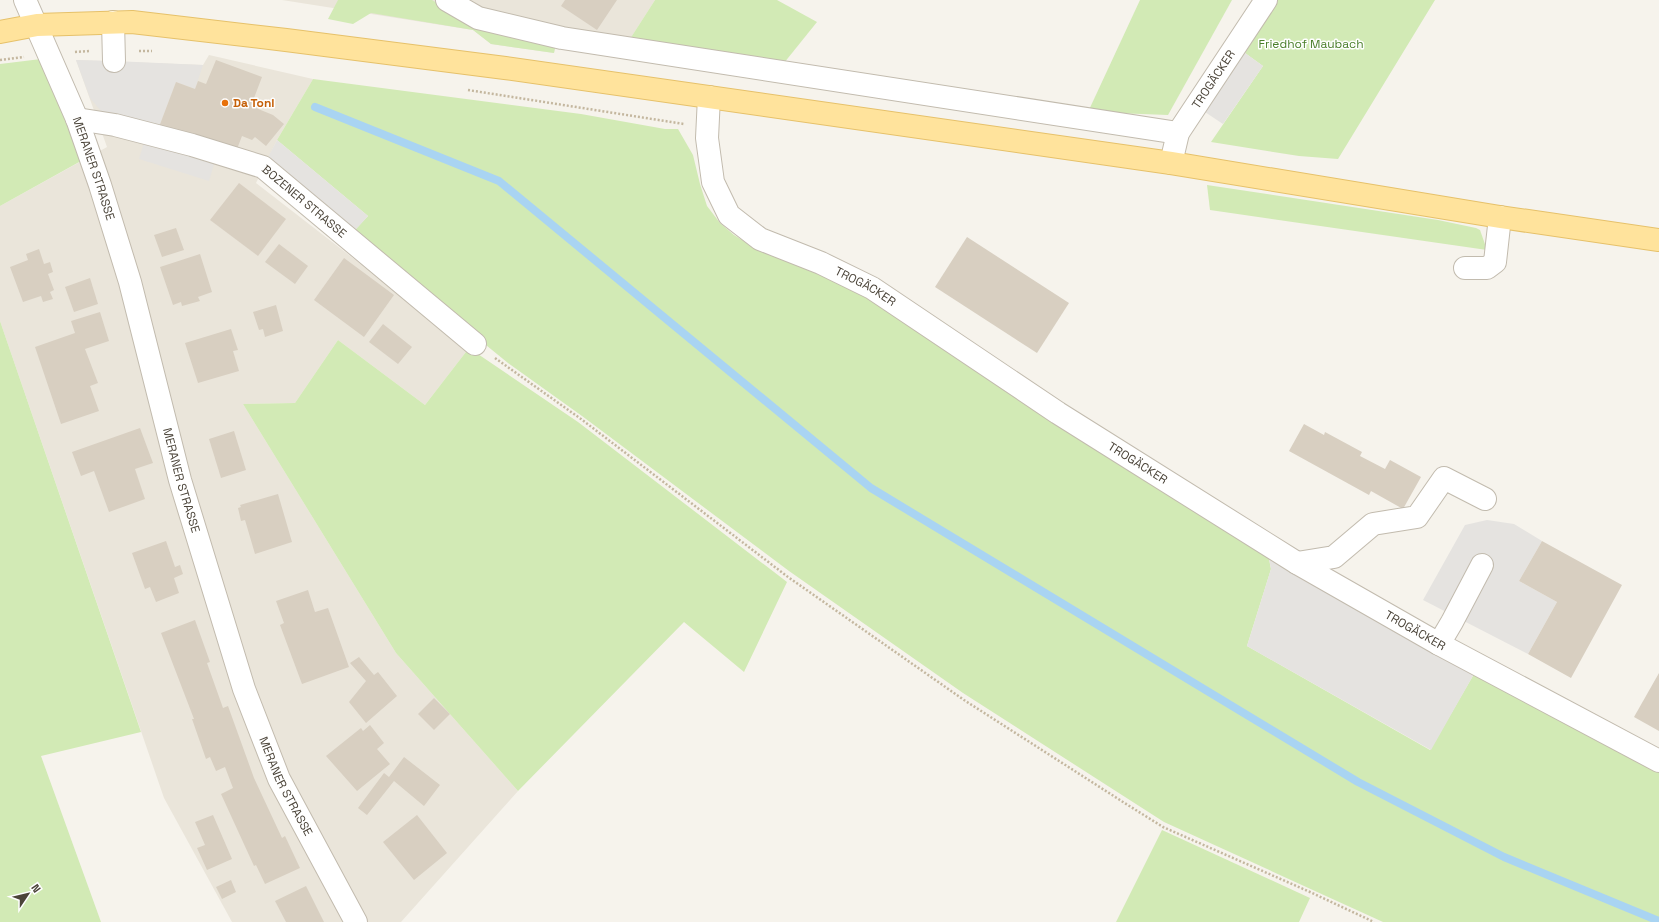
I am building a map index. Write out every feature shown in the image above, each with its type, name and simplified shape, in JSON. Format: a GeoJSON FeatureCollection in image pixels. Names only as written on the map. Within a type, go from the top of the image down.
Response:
{"type":"FeatureCollection","features":[{"type":"Feature","properties":{"kind":"main road"},"geometry":{"type":"LineString","coordinates":[[0,32],[37,25],[132,22],[362,50],[709,97],[1171,163],[1500,217],[1659,240]]}},
{"type":"Feature","properties":{"kind":"street","name":"MERANER STRASSE"},"geometry":{"type":"LineString","coordinates":[[24,0],[50,54],[77,119],[100,185],[130,282],[180,480],[244,689],[279,779],[356,922]]}},
{"type":"Feature","properties":{"kind":"street"},"geometry":{"type":"LineString","coordinates":[[447,0],[478,18],[562,38],[1178,133]]}},
{"type":"Feature","properties":{"kind":"street","name":"TROGÄCKER"},"geometry":{"type":"LineString","coordinates":[[1171,163],[1178,133],[1222,77],[1266,0]]}},
{"type":"Feature","properties":{"kind":"street"},"geometry":{"type":"LineString","coordinates":[[113,22],[113,56]]}},
{"type":"Feature","properties":{"kind":"street","name":"TROGÄCKER"},"geometry":{"type":"LineString","coordinates":[[709,97],[707,138],[713,182],[728,215],[760,239],[821,263],[872,288],[1058,413],[1297,563],[1359,605],[1439,644],[1659,761]]}},
{"type":"Feature","properties":{"kind":"street","name":"BOZENER STRASSE"},"geometry":{"type":"LineString","coordinates":[[77,119],[115,125],[192,149],[263,167],[475,344]]}},
{"type":"Feature","properties":{"kind":"street"},"geometry":{"type":"LineString","coordinates":[[1465,268],[1487,268],[1495,262],[1500,217]]}},
{"type":"Feature","properties":{"kind":"street"},"geometry":{"type":"LineString","coordinates":[[1297,563],[1334,557],[1373,524],[1417,517],[1444,478],[1485,499]]}},
{"type":"Feature","properties":{"kind":"street"},"geometry":{"type":"LineString","coordinates":[[1439,644],[1482,565]]}},
{"type":"Feature","properties":{"kind":"path"},"geometry":{"type":"LineString","coordinates":[[0,60],[85,50],[113,56],[159,51]]}},
{"type":"Feature","properties":{"kind":"path"},"geometry":{"type":"LineString","coordinates":[[462,90],[708,129]]}},
{"type":"Feature","properties":{"kind":"path"},"geometry":{"type":"LineString","coordinates":[[475,344],[581,419],[788,578],[964,700],[1110,794],[1163,827],[1374,922]]}},
{"type":"Feature","properties":{"kind":"shaded area"},"geometry":{"type":"Polygon","coordinates":[[[282,0],[655,0],[628,42],[558,33],[554,53],[491,44],[473,30],[282,0]]]}},
{"type":"Feature","properties":{"kind":"shaded area"},"geometry":{"type":"Polygon","coordinates":[[[1245,53],[1263,66],[1223,124],[1205,112],[1245,53]]]}},
{"type":"Feature","properties":{"kind":"shaded area"},"geometry":{"type":"Polygon","coordinates":[[[209,55],[313,79],[277,140],[256,183],[469,348],[425,405],[338,340],[295,403],[243,404],[396,653],[518,791],[401,922],[232,922],[164,798],[0,321],[0,206],[107,147],[76,60],[203,65],[209,55]]]}},
{"type":"Feature","properties":{"kind":"shaded area"},"geometry":{"type":"Polygon","coordinates":[[[76,60],[203,65],[195,89],[176,82],[159,127],[101,111],[90,98],[76,60]]]}},
{"type":"Feature","properties":{"kind":"shaded area"},"geometry":{"type":"Polygon","coordinates":[[[145,139],[215,161],[209,181],[139,159],[145,139]]]}},
{"type":"Feature","properties":{"kind":"shaded area"},"geometry":{"type":"Polygon","coordinates":[[[277,140],[368,216],[348,238],[263,167],[277,140]]]}},
{"type":"Feature","properties":{"kind":"shaded area"},"geometry":{"type":"Polygon","coordinates":[[[1487,520],[1514,524],[1542,541],[1519,581],[1557,602],[1528,654],[1423,600],[1465,525],[1487,520]]]}},
{"type":"Feature","properties":{"kind":"shaded area"},"geometry":{"type":"Polygon","coordinates":[[[1268,554],[1474,674],[1431,750],[1247,646],[1271,569],[1268,554]]]}},
{"type":"Feature","properties":{"kind":"green space"},"geometry":{"type":"Polygon","coordinates":[[[338,0],[432,0],[447,9],[556,43],[554,53],[491,44],[473,30],[371,13],[353,24],[328,19],[338,0]]]}},
{"type":"Feature","properties":{"kind":"green space"},"geometry":{"type":"Polygon","coordinates":[[[655,0],[777,0],[817,22],[784,63],[628,42],[655,0]]]}},
{"type":"Feature","properties":{"kind":"green space"},"geometry":{"type":"Polygon","coordinates":[[[1140,0],[1232,0],[1168,115],[1088,112],[1140,0]]]}},
{"type":"Feature","properties":{"kind":"green space","name":"Friedhof Maubach"},"geometry":{"type":"Polygon","coordinates":[[[1278,0],[1435,0],[1338,159],[1299,156],[1211,142],[1263,66],[1245,53],[1278,0]]]}},
{"type":"Feature","properties":{"kind":"green space"},"geometry":{"type":"Polygon","coordinates":[[[41,59],[81,161],[0,206],[0,64],[41,59]]]}},
{"type":"Feature","properties":{"kind":"green space"},"geometry":{"type":"Polygon","coordinates":[[[313,79],[581,114],[665,129],[678,129],[693,155],[707,206],[720,223],[734,235],[750,245],[853,289],[1268,554],[1271,569],[1247,646],[1430,750],[1474,674],[1659,768],[1659,922],[1383,922],[1164,822],[963,693],[789,571],[582,416],[508,363],[454,319],[353,232],[368,216],[277,140],[313,79]]]}},
{"type":"Feature","properties":{"kind":"green space"},"geometry":{"type":"Polygon","coordinates":[[[1207,185],[1438,220],[1476,228],[1480,230],[1487,250],[1210,210],[1207,185]]]}},
{"type":"Feature","properties":{"kind":"green space"},"geometry":{"type":"Polygon","coordinates":[[[0,321],[141,732],[41,756],[101,922],[0,922],[0,321]]]}},
{"type":"Feature","properties":{"kind":"green space"},"geometry":{"type":"Polygon","coordinates":[[[338,340],[425,405],[469,348],[578,422],[787,582],[744,672],[684,622],[518,791],[396,653],[243,404],[295,403],[338,340]]]}},
{"type":"Feature","properties":{"kind":"green space"},"geometry":{"type":"Polygon","coordinates":[[[1162,830],[1310,898],[1299,922],[1116,922],[1162,830]]]}},
{"type":"Feature","properties":{"kind":"building"},"geometry":{"type":"Polygon","coordinates":[[[565,0],[617,0],[597,30],[561,6],[565,0]]]}},
{"type":"Feature","properties":{"kind":"building"},"geometry":{"type":"Polygon","coordinates":[[[216,60],[262,77],[251,106],[273,115],[284,124],[266,146],[255,137],[252,140],[242,136],[237,149],[159,127],[176,82],[195,89],[198,81],[206,84],[216,60]]]}},
{"type":"Feature","properties":{"kind":"building"},"geometry":{"type":"Polygon","coordinates":[[[239,183],[286,219],[258,256],[210,220],[239,183]]]}},
{"type":"Feature","properties":{"kind":"building"},"geometry":{"type":"Polygon","coordinates":[[[176,228],[184,250],[162,257],[154,235],[176,228]]]}},
{"type":"Feature","properties":{"kind":"building"},"geometry":{"type":"Polygon","coordinates":[[[967,237],[1069,303],[1037,353],[935,287],[967,237]]]}},
{"type":"Feature","properties":{"kind":"building"},"geometry":{"type":"Polygon","coordinates":[[[279,244],[308,266],[295,284],[265,262],[279,244]]]}},
{"type":"Feature","properties":{"kind":"building"},"geometry":{"type":"Polygon","coordinates":[[[39,249],[44,264],[50,262],[53,272],[48,274],[54,290],[50,292],[53,299],[43,302],[41,296],[23,302],[10,267],[28,260],[26,254],[39,249]]]}},
{"type":"Feature","properties":{"kind":"building"},"geometry":{"type":"Polygon","coordinates":[[[200,254],[212,292],[198,297],[200,301],[182,306],[181,302],[173,305],[160,267],[200,254]]]}},
{"type":"Feature","properties":{"kind":"building"},"geometry":{"type":"Polygon","coordinates":[[[344,258],[394,295],[364,337],[314,300],[344,258]]]}},
{"type":"Feature","properties":{"kind":"building"},"geometry":{"type":"Polygon","coordinates":[[[90,278],[98,304],[74,312],[65,287],[90,278]]]}},
{"type":"Feature","properties":{"kind":"building"},"geometry":{"type":"Polygon","coordinates":[[[276,305],[283,331],[265,337],[263,329],[259,330],[253,312],[276,305]]]}},
{"type":"Feature","properties":{"kind":"building"},"geometry":{"type":"Polygon","coordinates":[[[100,312],[109,341],[85,349],[98,383],[90,386],[99,411],[61,424],[35,347],[75,333],[71,321],[100,312]]]}},
{"type":"Feature","properties":{"kind":"building"},"geometry":{"type":"Polygon","coordinates":[[[383,324],[412,347],[398,364],[369,342],[383,324]]]}},
{"type":"Feature","properties":{"kind":"building"},"geometry":{"type":"Polygon","coordinates":[[[231,329],[238,350],[233,351],[239,371],[198,383],[185,343],[231,329]]]}},
{"type":"Feature","properties":{"kind":"building"},"geometry":{"type":"Polygon","coordinates":[[[1304,424],[1324,435],[1325,432],[1362,452],[1360,456],[1385,469],[1390,460],[1421,477],[1403,509],[1371,491],[1369,495],[1289,451],[1304,424]]]}},
{"type":"Feature","properties":{"kind":"building"},"geometry":{"type":"Polygon","coordinates":[[[140,428],[153,463],[135,469],[145,499],[109,512],[94,471],[81,476],[72,452],[140,428]]]}},
{"type":"Feature","properties":{"kind":"building"},"geometry":{"type":"Polygon","coordinates":[[[234,431],[246,470],[221,478],[209,439],[234,431]]]}},
{"type":"Feature","properties":{"kind":"building"},"geometry":{"type":"Polygon","coordinates":[[[278,494],[292,542],[255,554],[245,520],[241,521],[238,508],[241,507],[240,505],[278,494]]]}},
{"type":"Feature","properties":{"kind":"building"},"geometry":{"type":"Polygon","coordinates":[[[166,541],[175,567],[180,565],[183,574],[174,578],[179,593],[156,602],[150,587],[145,589],[132,553],[166,541]]]}},
{"type":"Feature","properties":{"kind":"building"},"geometry":{"type":"Polygon","coordinates":[[[1542,541],[1622,585],[1571,678],[1528,654],[1557,602],[1519,581],[1542,541]]]}},
{"type":"Feature","properties":{"kind":"building"},"geometry":{"type":"Polygon","coordinates":[[[308,590],[315,612],[328,608],[349,667],[302,684],[280,625],[284,623],[276,601],[308,590]]]}},
{"type":"Feature","properties":{"kind":"building"},"geometry":{"type":"Polygon","coordinates":[[[195,620],[210,662],[207,663],[223,708],[228,706],[254,778],[282,838],[285,836],[300,868],[265,884],[256,865],[254,866],[221,794],[233,788],[225,767],[216,771],[210,757],[206,759],[192,719],[194,719],[161,633],[195,620]]]}},
{"type":"Feature","properties":{"kind":"building"},"geometry":{"type":"Polygon","coordinates":[[[359,657],[374,675],[378,672],[397,696],[366,723],[349,702],[366,681],[350,663],[359,657]]]}},
{"type":"Feature","properties":{"kind":"building"},"geometry":{"type":"Polygon","coordinates":[[[1659,673],[1659,731],[1634,717],[1659,673]]]}},
{"type":"Feature","properties":{"kind":"building"},"geometry":{"type":"Polygon","coordinates":[[[434,698],[450,714],[434,730],[418,714],[434,698]]]}},
{"type":"Feature","properties":{"kind":"building"},"geometry":{"type":"Polygon","coordinates":[[[370,725],[384,743],[377,749],[390,764],[357,791],[326,756],[361,728],[363,731],[370,725]]]}},
{"type":"Feature","properties":{"kind":"building"},"geometry":{"type":"Polygon","coordinates":[[[404,757],[440,785],[424,806],[394,781],[367,815],[358,808],[384,773],[389,777],[404,757]]]}},
{"type":"Feature","properties":{"kind":"building"},"geometry":{"type":"Polygon","coordinates":[[[213,815],[232,859],[207,870],[197,848],[205,845],[195,822],[213,815]]]}},
{"type":"Feature","properties":{"kind":"building"},"geometry":{"type":"Polygon","coordinates":[[[417,815],[447,853],[414,880],[383,842],[417,815]]]}},
{"type":"Feature","properties":{"kind":"building"},"geometry":{"type":"Polygon","coordinates":[[[231,880],[236,892],[222,899],[216,887],[231,880]]]}},
{"type":"Feature","properties":{"kind":"building"},"geometry":{"type":"Polygon","coordinates":[[[306,886],[324,922],[286,922],[275,901],[306,886]]]}},
{"type":"Feature","properties":{"kind":"waterway"},"geometry":{"type":"LineString","coordinates":[[315,107],[499,181],[871,488],[1358,782],[1504,857],[1659,921]]}},
{"type":"Feature","properties":{"kind":"place","name":"Da Toni"},"geometry":{"type":"Point","coordinates":[225,103]}}]}
